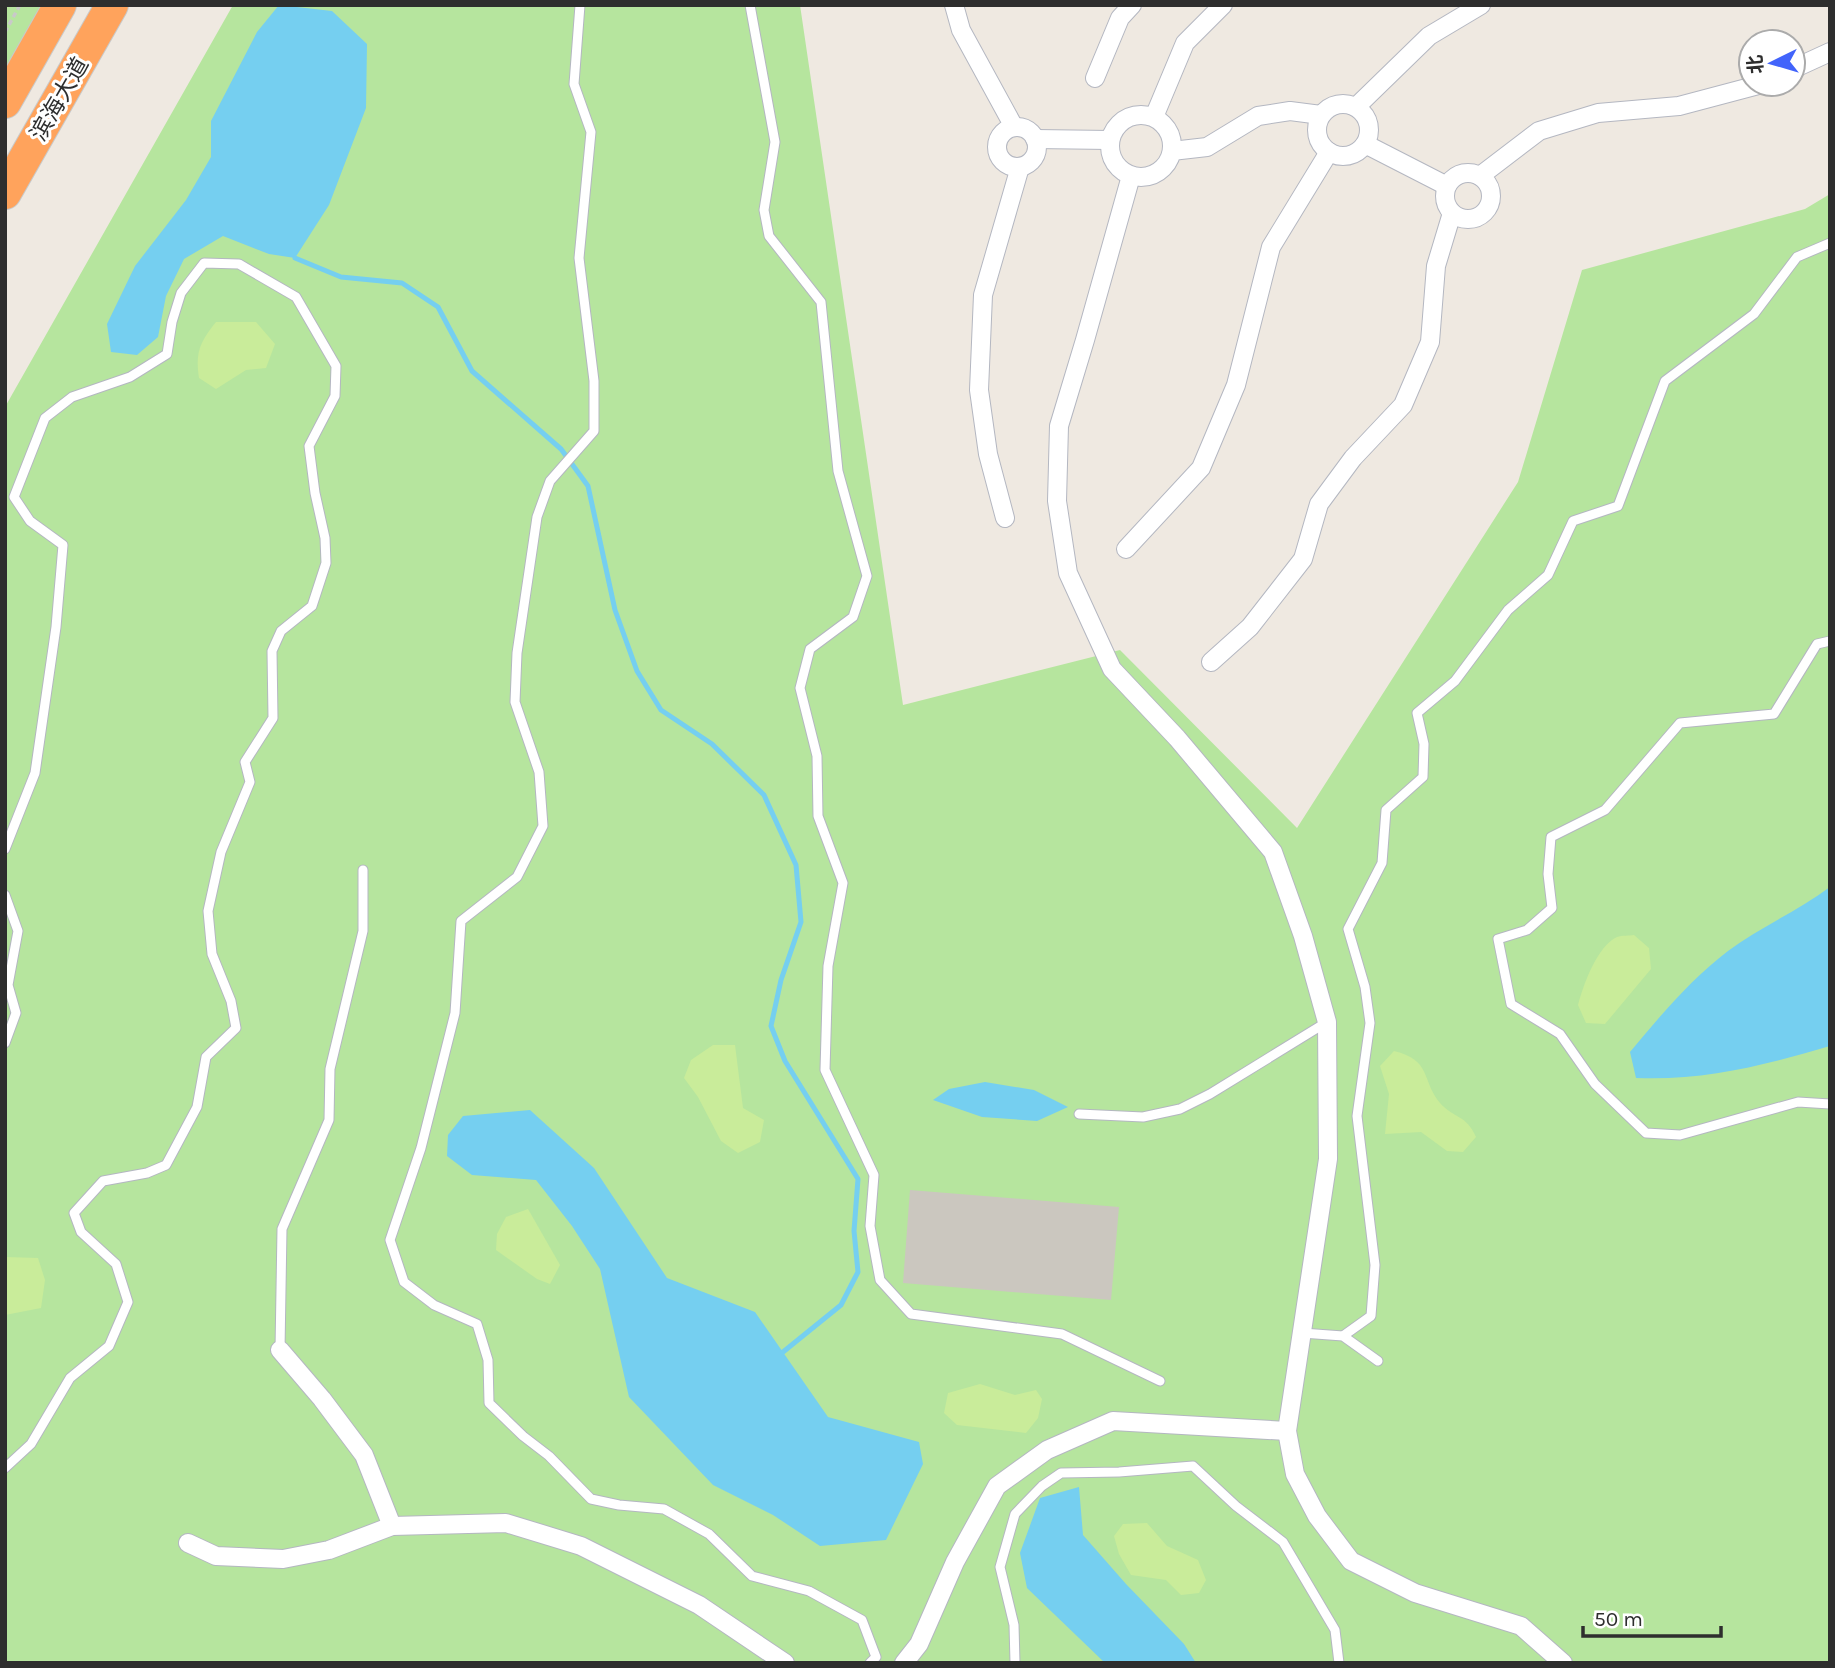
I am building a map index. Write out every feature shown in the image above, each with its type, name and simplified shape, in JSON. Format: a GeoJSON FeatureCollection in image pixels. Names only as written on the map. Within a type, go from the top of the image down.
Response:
{"type":"FeatureCollection","features":[{"type":"Feature","properties":{"kind":"highway","name":"滨海大道"},"geometry":{"type":"LineString","coordinates":[[5,102],[60,5]]}},
{"type":"Feature","properties":{"kind":"highway","name":"滨海大道"},"geometry":{"type":"LineString","coordinates":[[5,193],[112,5]]}},
{"type":"Feature","properties":{"kind":"street"},"geometry":{"type":"LineString","coordinates":[[954,5],[961,30],[1014,127]]}},
{"type":"Feature","properties":{"kind":"street"},"geometry":{"type":"LineString","coordinates":[[1095,78],[1120,18],[1132,5]]}},
{"type":"Feature","properties":{"kind":"street"},"geometry":{"type":"LineString","coordinates":[[1154,117],[1185,43],[1223,5]]}},
{"type":"Feature","properties":{"kind":"street"},"geometry":{"type":"LineString","coordinates":[[1356,107],[1429,36],[1481,5]]}},
{"type":"Feature","properties":{"kind":"street"},"geometry":{"type":"LineString","coordinates":[[1807,63],[1830,52]]}},
{"type":"Feature","properties":{"kind":"street"},"geometry":{"type":"LineString","coordinates":[[1479,176],[1539,131],[1598,113],[1679,106],[1737,91]]}},
{"type":"Feature","properties":{"kind":"street"},"geometry":{"type":"LineString","coordinates":[[1341,103],[1356,107],[1367,120],[1369,128],[1364,144],[1352,154],[1344,156],[1322,147],[1316,131],[1326,109],[1341,103]]}},
{"type":"Feature","properties":{"kind":"street"},"geometry":{"type":"LineString","coordinates":[[1172,151],[1207,147],[1258,116],[1290,111],[1321,115]]}},
{"type":"Feature","properties":{"kind":"street"},"geometry":{"type":"LineString","coordinates":[[1136,115],[1154,117],[1169,131],[1172,151],[1168,162],[1162,170],[1142,178],[1131,176],[1116,166],[1110,140],[1119,123],[1126,118],[1136,115]]}},
{"type":"Feature","properties":{"kind":"street"},"geometry":{"type":"LineString","coordinates":[[1014,127],[1026,129],[1035,139],[1037,150],[1031,161],[1020,167],[1013,167],[1002,160],[997,147],[1002,134],[1014,127]]}},
{"type":"Feature","properties":{"kind":"street"},"geometry":{"type":"LineString","coordinates":[[1035,139],[1110,140]]}},
{"type":"Feature","properties":{"kind":"street"},"geometry":{"type":"LineString","coordinates":[[1364,144],[1447,186]]}},
{"type":"Feature","properties":{"kind":"street"},"geometry":{"type":"LineString","coordinates":[[1126,549],[1201,468],[1236,385],[1271,247],[1329,152]]}},
{"type":"Feature","properties":{"kind":"street"},"geometry":{"type":"LineString","coordinates":[[1005,518],[988,454],[979,390],[983,295],[1020,167]]}},
{"type":"Feature","properties":{"kind":"street"},"geometry":{"type":"LineString","coordinates":[[1465,173],[1479,176],[1485,181],[1491,196],[1486,210],[1481,216],[1466,219],[1452,213],[1445,200],[1447,186],[1465,173]]}},
{"type":"Feature","properties":{"kind":"street"},"geometry":{"type":"LineString","coordinates":[[1131,176],[1059,426],[1057,501],[1068,573],[1112,669],[1177,738],[1273,852],[1303,936],[1327,1022],[1328,1159],[1287,1432],[1295,1474],[1317,1516],[1351,1561],[1415,1593],[1521,1626],[1563,1663]]}},
{"type":"Feature","properties":{"kind":"street"},"geometry":{"type":"LineString","coordinates":[[1211,662],[1250,627],[1303,559],[1319,504],[1353,458],[1403,405],[1430,342],[1436,266],[1452,213]]}},
{"type":"Feature","properties":{"kind":"street"},"geometry":{"type":"LineString","coordinates":[[280,1350],[322,1399],[363,1455],[392,1526]]}},
{"type":"Feature","properties":{"kind":"street"},"geometry":{"type":"LineString","coordinates":[[904,1663],[919,1644],[955,1562],[997,1486],[1047,1450],[1113,1421],[1287,1432]]}},
{"type":"Feature","properties":{"kind":"street"},"geometry":{"type":"LineString","coordinates":[[188,1543],[216,1556],[283,1559],[329,1550],[392,1526],[506,1523],[581,1546],[699,1605],[785,1663]]}},
{"type":"Feature","properties":{"kind":"lane"},"geometry":{"type":"LineString","coordinates":[[580,5],[574,84],[591,132],[579,258],[594,381],[594,431],[550,481],[537,517],[517,653],[515,702],[539,772],[543,826],[517,877],[461,922],[455,1013],[421,1147],[390,1240],[404,1282],[435,1305],[477,1324],[488,1360],[489,1403],[523,1436],[549,1456],[591,1499],[619,1505],[664,1509],[709,1534],[752,1576],[809,1591],[862,1620],[876,1657],[870,1663]]}},
{"type":"Feature","properties":{"kind":"lane"},"geometry":{"type":"LineString","coordinates":[[750,5],[775,142],[764,210],[769,236],[821,302],[838,471],[867,576],[853,617],[810,649],[800,688],[817,756],[818,816],[843,883],[828,966],[825,1070],[874,1175],[870,1226],[880,1280],[911,1314],[1062,1334],[1160,1381]]}},
{"type":"Feature","properties":{"kind":"lane"},"geometry":{"type":"LineString","coordinates":[[1343,1336],[1371,1316],[1375,1265],[1357,1116],[1370,1023],[1365,987],[1348,929],[1382,863],[1386,810],[1423,777],[1424,744],[1417,713],[1455,681],[1508,610],[1548,575],[1573,521],[1618,506],[1665,381],[1754,314],[1797,257],[1830,243]]}},
{"type":"Feature","properties":{"kind":"lane"},"geometry":{"type":"LineString","coordinates":[[5,849],[35,773],[56,627],[62,545],[30,522],[14,497],[45,418],[72,397],[130,377],[167,354],[172,321],[181,293],[204,263],[239,264],[296,297],[336,366],[334,396],[309,446],[315,493],[326,538],[326,563],[313,606],[281,631],[272,651],[273,718],[244,762],[250,782],[221,852],[208,911],[212,954],[230,1001],[236,1028],[206,1057],[197,1107],[166,1165],[147,1173],[103,1181],[74,1213],[81,1232],[116,1264],[128,1302],[108,1346],[70,1378],[31,1444],[5,1468]]}},
{"type":"Feature","properties":{"kind":"lane"},"geometry":{"type":"LineString","coordinates":[[1830,641],[1817,644],[1774,714],[1680,723],[1605,810],[1551,837],[1548,874],[1552,908],[1527,930],[1498,939],[1511,1004],[1560,1034],[1595,1084],[1646,1133],[1680,1135],[1798,1102],[1830,1104]]}},
{"type":"Feature","properties":{"kind":"lane"},"geometry":{"type":"LineString","coordinates":[[280,1350],[282,1229],[329,1120],[330,1069],[363,931],[363,870]]}},
{"type":"Feature","properties":{"kind":"lane"},"geometry":{"type":"LineString","coordinates":[[5,895],[18,931],[8,985],[16,1013],[5,1043]]}},
{"type":"Feature","properties":{"kind":"lane"},"geometry":{"type":"LineString","coordinates":[[1079,1114],[1143,1117],[1180,1110],[1327,1022]]}},
{"type":"Feature","properties":{"kind":"lane"},"geometry":{"type":"LineString","coordinates":[[1302,1333],[1343,1336],[1378,1361]]}},
{"type":"Feature","properties":{"kind":"lane"},"geometry":{"type":"LineString","coordinates":[[1015,1663],[1014,1625],[1000,1567],[1015,1514],[1042,1486],[1061,1474],[1193,1466],[1236,1506],[1283,1542],[1335,1630],[1339,1663]]}},
{"type":"Feature","properties":{"kind":"path"},"geometry":{"type":"LineString","coordinates":[[5,32],[20,5]]}},
{"type":"Feature","properties":{"kind":"green space"},"geometry":{"type":"Polygon","coordinates":[[[5,5],[44,5],[5,75],[5,5]]]}},
{"type":"Feature","properties":{"kind":"green space"},"geometry":{"type":"Polygon","coordinates":[[[233,5],[800,5],[903,705],[1120,650],[1297,828],[1518,482],[1582,270],[1805,209],[1830,194],[1830,1663],[5,1663],[5,407],[233,5]]]}},
{"type":"Feature","properties":{"kind":"green space"},"geometry":{"type":"Polygon","coordinates":[[[216,322],[256,322],[275,344],[266,368],[246,370],[216,389],[199,378],[200,348],[216,322]]]}},
{"type":"Feature","properties":{"kind":"green space"},"geometry":{"type":"Polygon","coordinates":[[[1634,935],[1649,948],[1651,969],[1605,1024],[1586,1023],[1578,1005],[1597,957],[1617,937],[1634,935]]]}},
{"type":"Feature","properties":{"kind":"green space"},"geometry":{"type":"Polygon","coordinates":[[[713,1045],[735,1045],[743,1108],[764,1120],[760,1142],[738,1153],[721,1141],[698,1097],[684,1078],[691,1060],[713,1045]]]}},
{"type":"Feature","properties":{"kind":"green space"},"geometry":{"type":"Polygon","coordinates":[[[1394,1051],[1415,1060],[1440,1103],[1468,1124],[1476,1137],[1463,1152],[1447,1151],[1421,1132],[1385,1134],[1389,1094],[1380,1066],[1394,1051]]]}},
{"type":"Feature","properties":{"kind":"green space"},"geometry":{"type":"Polygon","coordinates":[[[528,1209],[560,1265],[550,1284],[537,1279],[496,1250],[497,1234],[506,1217],[528,1209]]]}},
{"type":"Feature","properties":{"kind":"green space"},"geometry":{"type":"Polygon","coordinates":[[[5,1257],[38,1258],[45,1280],[41,1308],[5,1315],[5,1257]]]}},
{"type":"Feature","properties":{"kind":"green space"},"geometry":{"type":"Polygon","coordinates":[[[980,1384],[1015,1395],[1036,1390],[1042,1399],[1038,1418],[1026,1433],[957,1425],[944,1413],[948,1393],[980,1384]]]}},
{"type":"Feature","properties":{"kind":"green space"},"geometry":{"type":"Polygon","coordinates":[[[1147,1523],[1167,1546],[1198,1560],[1206,1580],[1199,1593],[1181,1595],[1166,1580],[1131,1575],[1119,1554],[1114,1536],[1123,1524],[1147,1523]]]}},
{"type":"Feature","properties":{"kind":"water"},"geometry":{"type":"Polygon","coordinates":[[[279,5],[332,11],[367,44],[366,108],[329,205],[295,258],[269,254],[223,236],[184,259],[166,296],[158,337],[137,355],[111,352],[107,324],[135,266],[186,200],[211,157],[211,121],[257,32],[279,5]]]}},
{"type":"Feature","properties":{"kind":"water"},"geometry":{"type":"Polygon","coordinates":[[[1830,887],[1830,1046],[1710,1074],[1636,1078],[1630,1052],[1689,986],[1740,942],[1830,887]]]}},
{"type":"Feature","properties":{"kind":"water"},"geometry":{"type":"Polygon","coordinates":[[[985,1082],[1034,1090],[1068,1107],[1037,1121],[982,1117],[933,1100],[949,1089],[985,1082]]]}},
{"type":"Feature","properties":{"kind":"water"},"geometry":{"type":"Polygon","coordinates":[[[530,1110],[594,1168],[667,1278],[755,1312],[828,1417],[919,1442],[923,1464],[886,1540],[820,1546],[773,1515],[713,1485],[629,1397],[600,1269],[572,1226],[536,1180],[472,1175],[447,1156],[448,1135],[463,1116],[530,1110]]]}},
{"type":"Feature","properties":{"kind":"water"},"geometry":{"type":"Polygon","coordinates":[[[1079,1487],[1083,1535],[1184,1644],[1196,1663],[1105,1663],[1027,1588],[1020,1553],[1040,1498],[1079,1487]]]}},
{"type":"Feature","properties":{"kind":"building"},"geometry":{"type":"Polygon","coordinates":[[[910,1190],[1119,1207],[1111,1300],[903,1283],[910,1190]]]}},
{"type":"Feature","properties":{"kind":"waterway"},"geometry":{"type":"LineString","coordinates":[[295,258],[341,277],[402,283],[438,307],[472,371],[561,449],[588,486],[615,610],[637,671],[661,710],[712,744],[764,795],[796,865],[801,922],[781,980],[771,1026],[785,1061],[858,1179],[854,1231],[858,1272],[841,1305],[783,1352]]}}]}
